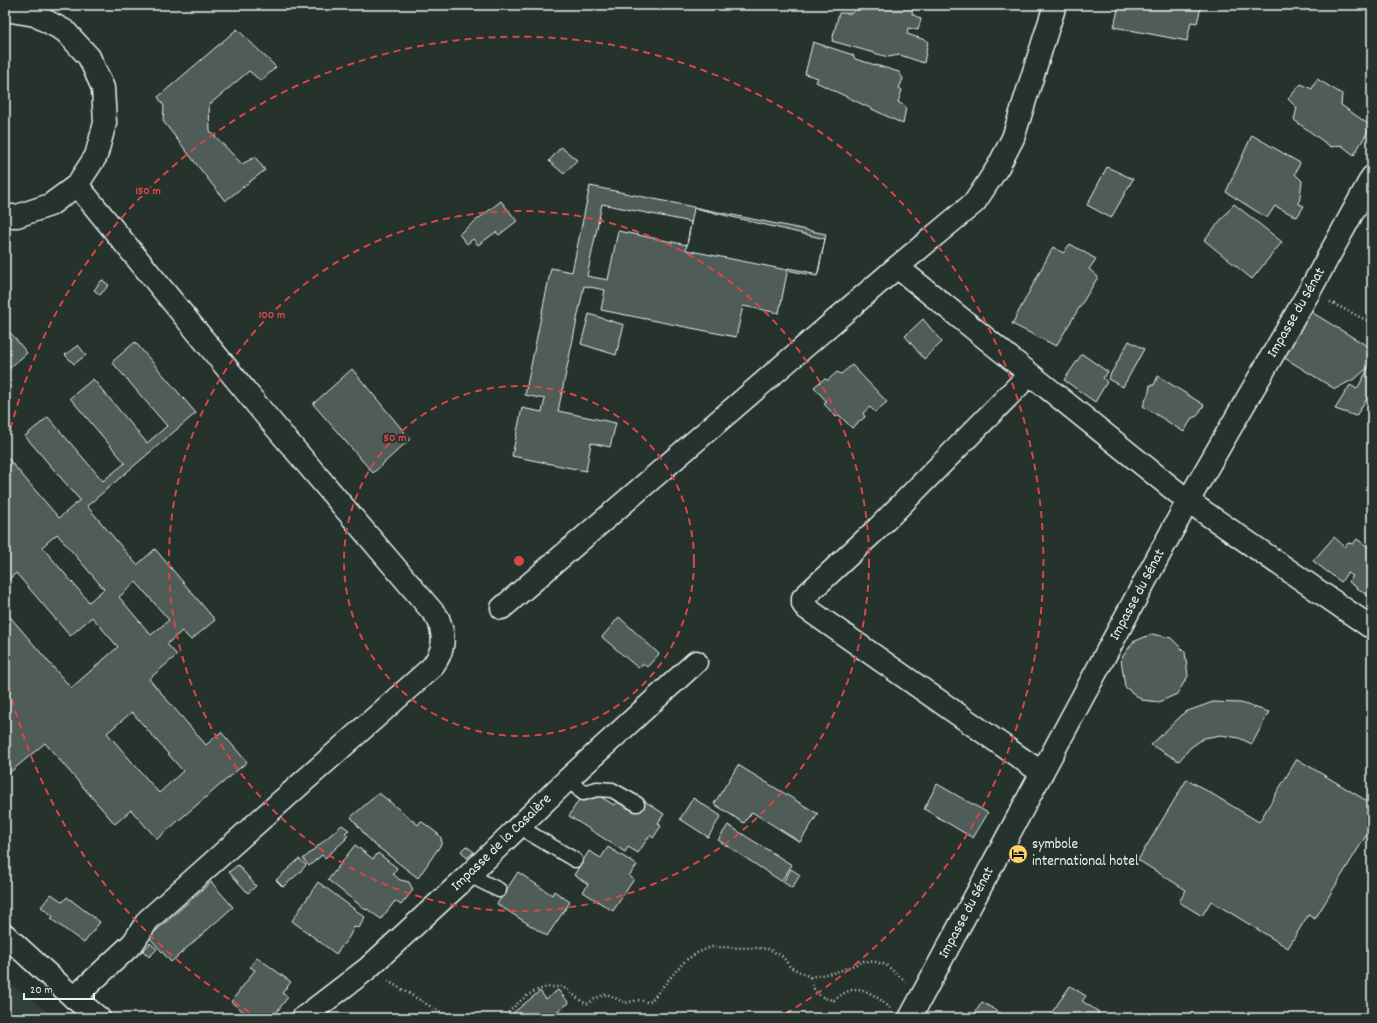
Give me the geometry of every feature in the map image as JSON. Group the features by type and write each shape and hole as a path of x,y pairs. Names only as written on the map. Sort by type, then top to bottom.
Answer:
{"street":[{"path":"502,608 897,267 975,202 998,167 1013,138 1055,5"},
{"path":"5,10 35,15 65,31 89,57 102,88 105,123 96,156 77,185 50,205 18,216 5,216"},
{"name":"Impasse du Sénat","path":"901,1014 924,994 1188,501 1310,292 1372,177"},
{"path":"74,998 133,943 148,920 432,667 440,657 443,631 438,618 262,411 77,185"},
{"path":"897,267 1188,501 1369,626"},
{"path":"1030,374 878,528 803,598 803,604 806,608 1042,773"},
{"name":"Impasse de la Casalère","path":"304,1018 367,969 469,875 568,779 696,662"},
{"path":"5,935 74,998 100,1018"}],"lane":[{"path":"568,779 583,793 597,789 612,790 637,804"},
{"path":"521,825 531,834 575,860"},
{"path":"469,875 500,890"}],"path":[{"path":"1310,292 1372,324"},
{"path":"503,1018 535,990 549,987 564,987 579,1000 587,1004 596,998 607,994 625,1003 638,1000 651,1002 686,960 711,947 769,949 783,957 790,967 810,977 837,972 864,960 876,962 886,965 898,976 924,994"},
{"path":"367,969 378,977 391,981 428,1006 452,1018"},
{"path":"810,977 811,984 816,993 826,999 834,1000 845,993 858,989 871,993 901,1014"},
{"path":"436,1018 443,1014"}],"shaded area":[{"path":"6,980 56,1018 5,1018"}],"building":[{"path":"858,5 913,5 912,14 921,19 918,30 908,28 907,34 928,41 924,63 900,55 888,57 832,41 839,13 852,13"},
{"path":"1119,5 1195,5 1201,7 1197,23 1191,22 1187,41 1114,27"},
{"path":"237,29 276,67 261,81 249,71 209,105 210,131 242,164 255,157 265,170 225,201 163,121 164,106 158,97"},
{"path":"813,42 853,55 855,59 899,72 903,79 899,88 902,90 898,102 906,107 903,124 816,82 818,78 805,74"},
{"path":"1317,79 1342,94 1341,105 1371,126 1354,155 1341,145 1331,147 1294,120 1297,108 1288,99 1301,84 1312,89"},
{"path":"1252,135 1300,163 1295,174 1302,181 1299,204 1304,206 1297,217 1275,206 1267,218 1226,192"},
{"path":"561,147 577,160 564,174 549,161"},
{"path":"1107,167 1133,179 1111,218 1087,205"},
{"path":"590,186 826,234 818,274 788,268 779,313 743,306 736,337 601,310 605,290 584,286 558,411 616,423 610,447 591,443 586,471 512,456 522,408 542,412 545,399 525,395 551,268 572,272","holes":["602,204 691,222 687,245 618,231 608,280 587,276"]},
{"path":"501,201 517,221 499,235 496,232 478,245 473,239 467,244 459,234"},
{"path":"1234,204 1282,242 1252,279 1204,240"},
{"path":"694,208 825,239 817,276 686,250"},
{"path":"1070,244 1096,259 1089,269 1098,277 1056,346 1012,324 1053,247 1063,253"},
{"path":"102,280 109,285 100,295 94,290"},
{"path":"1308,310 1372,349 1372,364 1356,378 1335,389 1283,357"},
{"path":"589,314 624,325 616,355 581,344"},
{"path":"923,319 942,342 924,359 905,336"},
{"path":"5,326 27,353 5,372"},
{"path":"1129,341 1144,349 1123,387 1108,379"},
{"path":"135,342 196,413 87,506 137,565 155,549 215,620 191,640 182,631 167,644 177,655 149,679 206,745 221,732 247,762 157,839 131,810 115,824 45,743 8,774 5,771 5,611 71,688 118,647 92,617 70,636 16,573 5,583 5,455 59,518 80,500 25,436 48,417 103,481 125,463 70,398 93,379 147,443 167,426 112,362","holes":["57,534 104,589 89,602 42,547","136,582 169,620 151,635 119,597","132,712 183,771 159,793 107,733"]},
{"path":"78,345 86,355 74,364 65,355"},
{"path":"1082,354 1108,372 1103,378 1107,382 1095,402 1064,380"},
{"path":"852,365 887,402 875,412 870,407 863,413 865,417 852,428 839,415 836,417 824,404 827,402 814,387 824,379 828,380 837,372 841,374"},
{"path":"1369,367 1372,369 1372,390 1356,416 1335,409 1350,385 1357,389"},
{"path":"352,369 410,439 373,473 313,404"},
{"path":"1158,376 1204,405 1197,416 1192,418 1184,432 1143,406 1149,392 1150,385 1154,385"},
{"path":"1334,537 1345,547 1348,543 1353,544 1357,539 1372,550 1372,599 1349,582 1353,576 1347,573 1341,582 1313,561"},
{"path":"619,617 659,654 647,667 643,664 638,668 602,637"},
{"path":"1152,634 1171,638 1185,652 1188,676 1177,694 1159,702 1142,700 1125,687 1121,659 1133,642"},
{"path":"1213,702 1241,703 1269,712 1252,744 1239,738 1221,735 1204,738 1190,748 1179,761 1151,745 1185,712"},
{"path":"1297,759 1372,804 1372,826 1315,919 1308,915 1288,948 1211,901 1202,916 1179,902 1186,890 1138,860 1187,779 1259,822"},
{"path":"738,765 818,814 800,842 752,812 744,823 714,804"},
{"path":"937,784 988,813 973,838 924,809"},
{"path":"379,793 418,825 421,821 441,838 442,843 418,878 370,841 351,817"},
{"path":"595,795 614,805 617,800 635,812 643,800 664,814 658,823 661,826 653,838 650,835 638,853 628,847 625,852 569,816 578,801 583,797"},
{"path":"693,798 721,816 708,837 680,819"},
{"path":"342,825 349,830 345,833 348,836 345,838 346,839 325,858 322,855 309,866 303,859"},
{"path":"728,825 792,865 781,881 718,840"},
{"path":"355,845 373,859 378,853 397,868 393,874 400,880 409,882 413,890 401,905 395,901 381,919 367,909 366,910 328,880"},
{"path":"466,846 474,852 467,858 461,851"},
{"path":"608,847 637,865 629,876 634,879 613,911 583,892 588,884 574,875 589,851 601,858"},
{"path":"299,859 306,865 283,887 276,880"},
{"path":"238,865 256,886 248,893 229,872"},
{"path":"791,869 800,875 792,888 783,882"},
{"path":"518,872 552,895 554,891 570,902 547,936 497,904"},
{"path":"211,882 233,907 171,962 149,937"},
{"path":"318,882 365,917 359,928 354,927 349,937 336,954 292,921"},
{"path":"51,894 63,902 67,897 100,922 84,943 51,919 53,916 41,907"},
{"path":"150,943 157,949 149,957 143,951"},
{"path":"257,957 291,982 282,993 288,997 272,1018 252,1018 231,1002 255,970 250,967"},
{"path":"1070,986 1086,996 1082,1001 1099,1012 1096,1018 1048,1018"},
{"path":"558,990 569,1003 556,1012 561,1018 517,1018 513,1013 540,991 546,999"},
{"path":"982,1002 1009,1018 972,1018"}],"place":[{"name":"symbole international hotel","path":"1018,854"}]}
